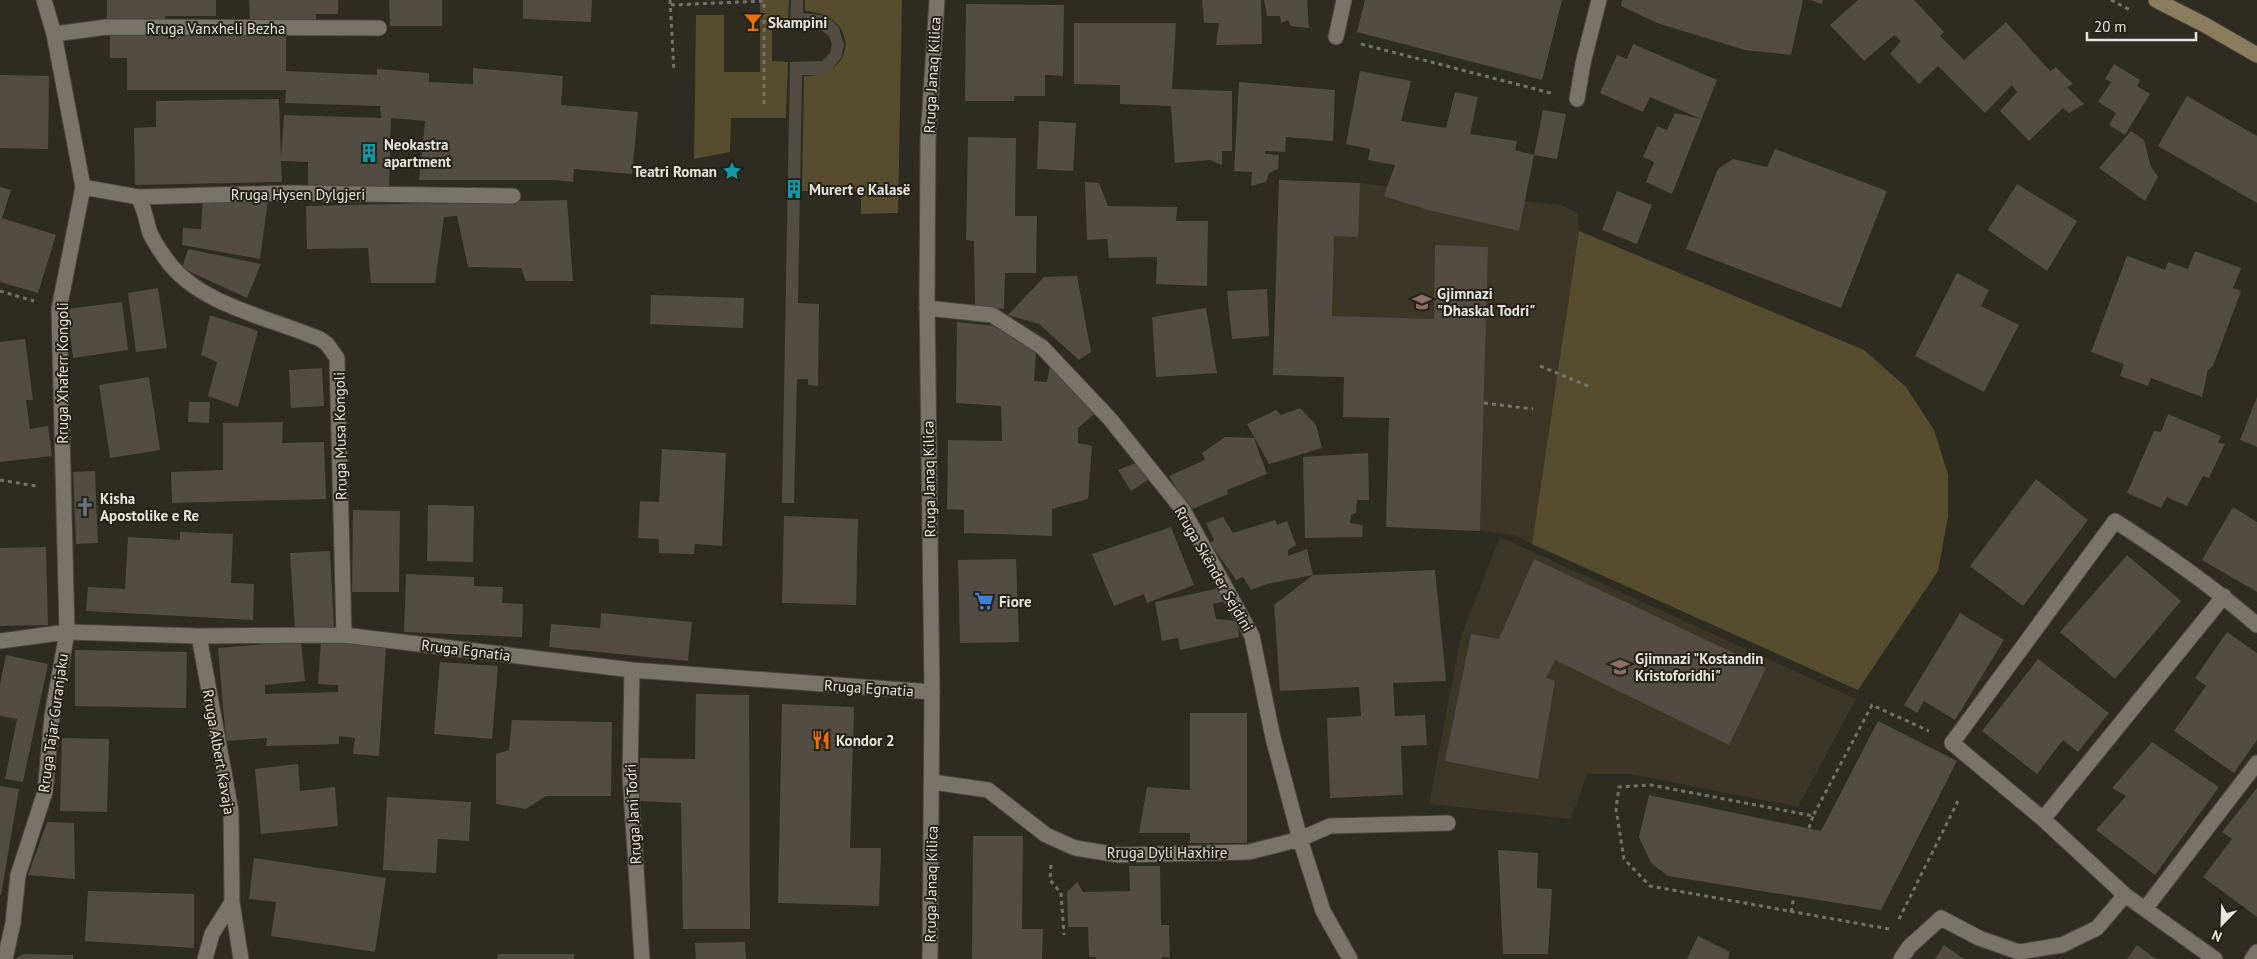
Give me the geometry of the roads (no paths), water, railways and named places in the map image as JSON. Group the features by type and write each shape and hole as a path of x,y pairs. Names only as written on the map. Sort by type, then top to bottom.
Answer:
{"main road":[{"path":"2156,0 2257,55"}],"street":[{"name":"Rruga Xhaferr Kongoli","path":"44,0 54,34 83,187 58,309 67,632"},
{"name":"Rruga Janaq Kilica","path":"930,959 932,692 927,308 928,138 937,0"},
{"path":"1336,37 1344,0"},
{"path":"1577,100 1583,63 1599,0"},
{"name":"Rruga Vanxheli Bezha","path":"54,34 107,27 379,28"},
{"name":"Rruga Hysen Dylgjeri","path":"83,187 138,197 287,192 513,196"},
{"name":"Rruga Musa Kongoli","path":"138,197 144,208 150,233 167,261 190,284 223,303 320,339 327,344 338,358 344,635"},
{"name":"Rruga Skënder Sejdini","path":"927,308 992,315 1042,347 1110,418 1183,510 1252,636 1272,738 1300,839"},
{"path":"2215,959 2125,895 2043,819 1952,743 2115,521 2176,561 2224,596 2257,625"},
{"path":"2043,819 2224,596"},
{"name":"Rruga Egnatia","path":"0,641 67,632 199,636 344,635 632,670 932,692"},
{"name":"Rruga Tajar Guranjaku","path":"5,959 13,923 18,875 45,792 52,716 67,632"},
{"name":"Rruga Albert Kavaja","path":"199,636 231,811 232,902 241,959"},
{"name":"Rruga Jani Todri","path":"632,670 630,776 642,959"},
{"path":"2145,909 2257,763"},
{"name":"Rruga Dyli Haxhire","path":"932,782 988,790 1052,838 1075,848 1119,855 1249,852 1300,839 1330,826 1448,823"},
{"path":"1300,839 1324,911 1350,959"},
{"path":"1901,959 1909,946 1942,918 1979,938 2019,952 2062,945 2097,928 2125,895"},
{"path":"205,959 212,934 232,902"},
{"path":"2252,959 2257,952"}],"place":[{"name":"Skampini","path":"753,22"},
{"name":"Neokastra apartment","path":"369,153"},
{"name":"Teatri Roman","path":"732,171"},
{"name":"Murert e Kalasë","path":"794,189"},
{"name":"Gjimnazi \"Dhaskal Todri\"","path":"1422,302"},
{"name":"Kisha Apostolike e Re","path":"85,507"},
{"name":"Fiore","path":"984,601"},
{"name":"Gjimnazi \"Kostandin Kristoforidhi\"","path":"1620,667"},
{"name":"Kondor 2","path":"821,740"}]}
